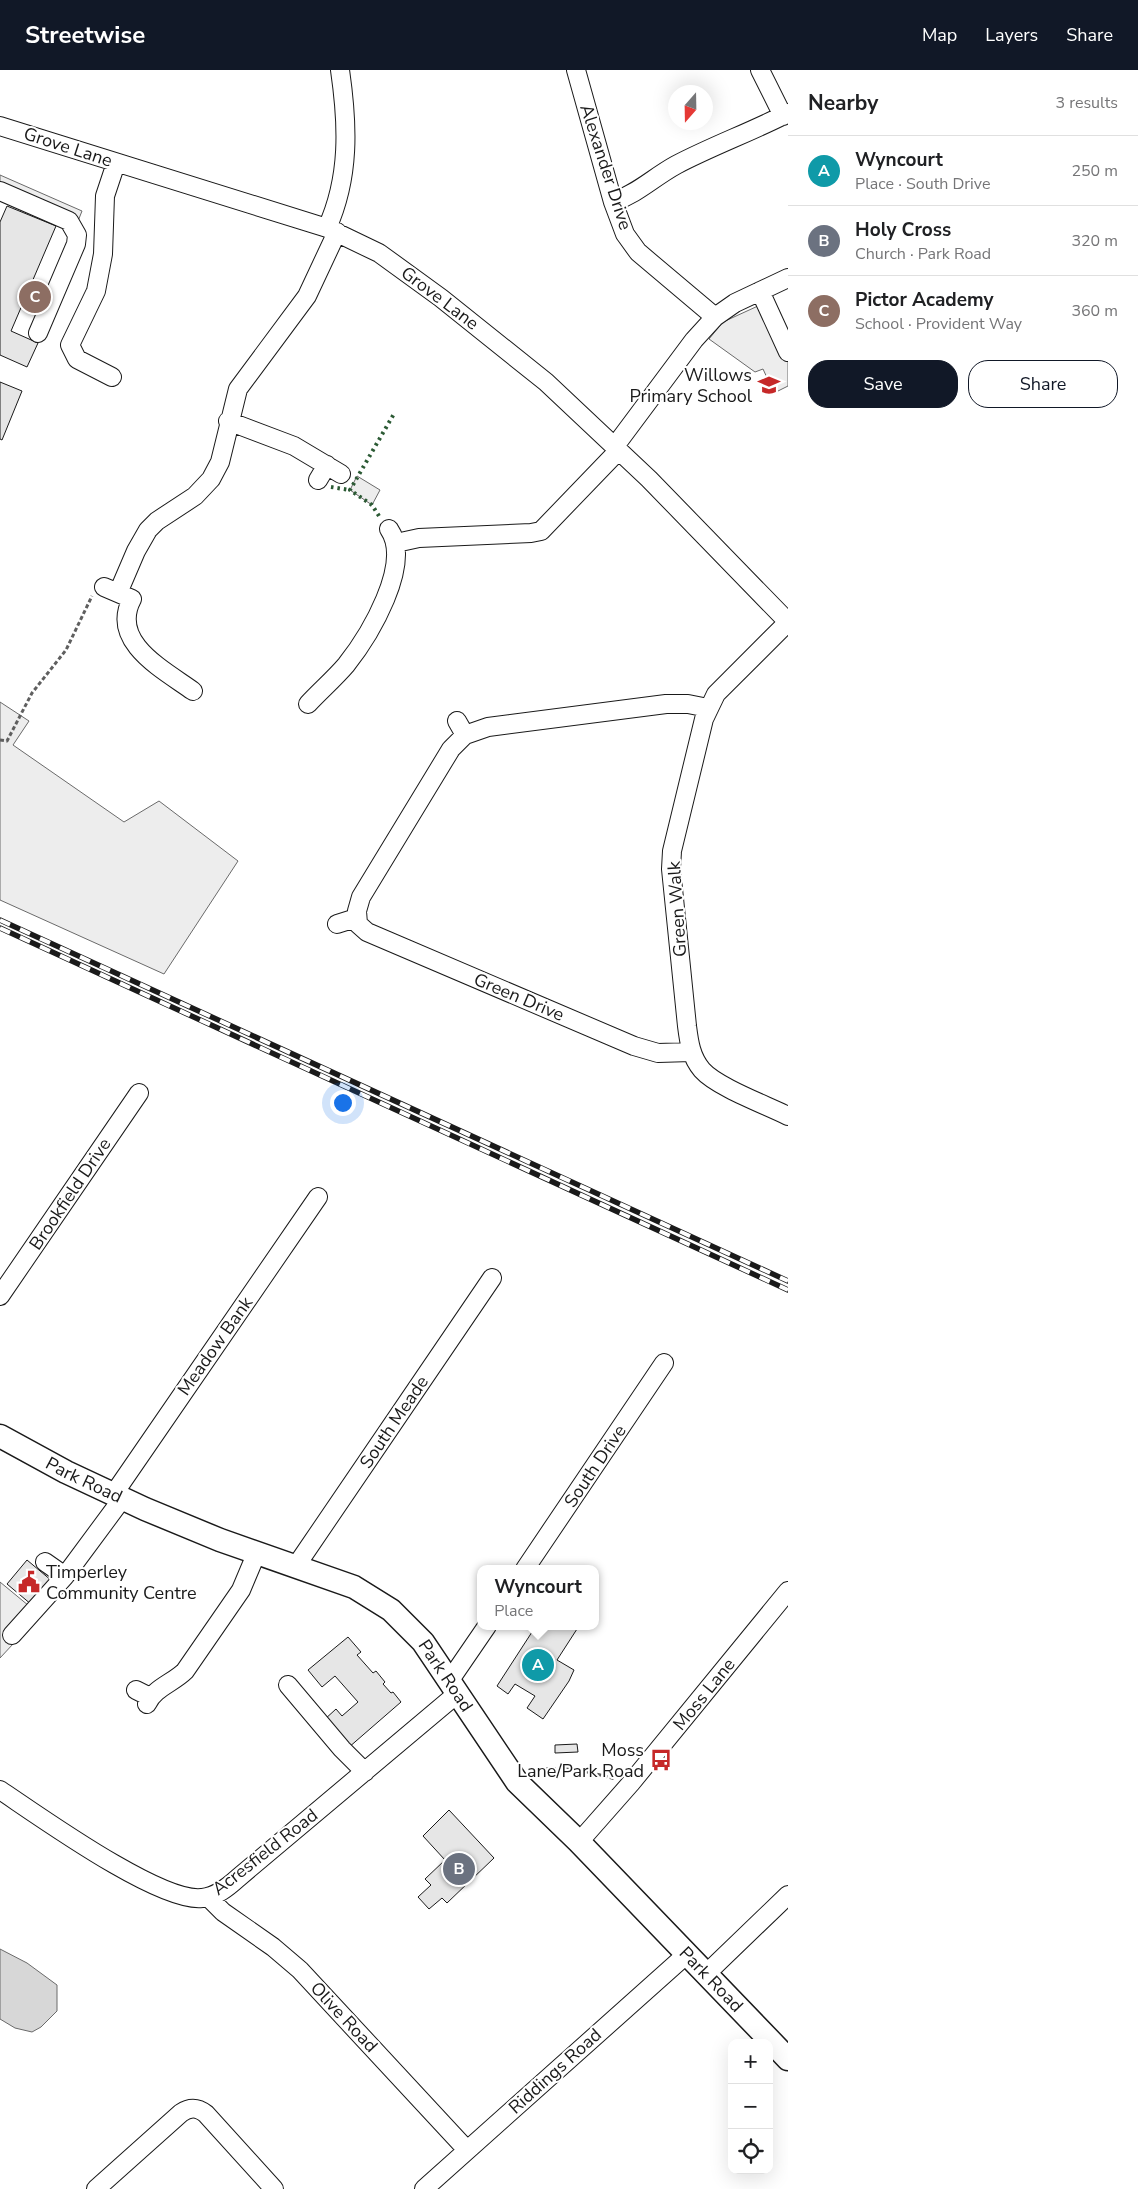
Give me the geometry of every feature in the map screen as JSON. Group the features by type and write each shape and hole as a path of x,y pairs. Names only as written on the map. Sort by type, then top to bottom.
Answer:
{"main road":[{"name":"Park Road","path":"0,1436 117,1497 199,1532 354,1587 391,1610 423,1642 517,1782 579,1842 788,2059"}],"street":[{"path":"193,691 136,648 126,622 127,608 118,593 148,530 157,521 195,496 211,479 220,462 228,421 235,395 242,380 307,296 332,230 346,155 347,120 340,70"},
{"name":"Alexander Drive","path":"576,70 613,202 625,234 638,252 715,317"},
{"path":"613,202 632,195 659,174 678,164 785,115 760,70"},
{"name":"Grove Lane","path":"0,126 332,230 379,253 441,298 546,382 617,448 788,622"},
{"path":"104,369 77,359 70,345 96,291 103,254 105,196 116,162"},
{"path":"0,191 69,222 77,235 76,244 38,333"},
{"path":"308,704 345,666 374,621 395,570 392,536 419,538 541,531 617,448 694,340 715,317 734,303 788,278"},
{"path":"760,291 788,352"},
{"path":"228,421 294,446 329,473"},
{"name":"Green Walk","path":"788,622 716,694 708,708 672,858 691,1052 702,1070 712,1078 788,1116"},
{"path":"337,924 356,918 361,897 451,749 461,728 488,728 666,704 688,704 708,708"},
{"name":"Green Drive","path":"356,918 358,924 366,932 634,1046 658,1053 691,1052"},
{"name":"Brookfield Drive","path":"0,1296 139,1093"},
{"name":"Meadow Bank","path":"12,1635 65,1576 318,1197"},
{"name":"South Meade","path":"296,1566 492,1278"},
{"name":"South Drive","path":"528,1565 664,1363"},
{"path":"145,1697 175,1681 185,1671 237,1597 248,1577 257,1552"},
{"path":"45,1562 65,1576"},
{"name":"Moss Lane","path":"579,1842 788,1591"},
{"path":"454,1687 484,1630"},
{"path":"288,1685 342,1749 365,1772"},
{"name":"Acresfield Road","path":"0,1790 85,1846 144,1880 181,1896 208,1897 226,1888 365,1772 454,1687"},
{"path":"706,1974 788,1895"},
{"name":"Olive Road","path":"208,1897 223,1912 273,1947 300,1970 467,2150"},
{"name":"Riddings Road","path":"424,2189 687,1954"},
{"path":"96,2189 181,2113 194,2108 206,2114 274,2189"}],"path":[{"path":"0,740 7,741 32,693 66,650 93,593 118,593"},
{"path":"517,1782 536,1770 551,1769 602,1775 630,1783"}],"shaded area":[{"path":"0,175 82,211 78,221 0,187"},
{"path":"771,300 788,338 788,386 774,393 763,369 755,372 709,339 723,322"},
{"path":"357,476 380,490 372,505 350,490"},
{"path":"0,702 29,721 13,745 124,822 159,801 238,861 164,974 0,900"},
{"path":"0,1582 40,1615 0,1658"},
{"path":"0,1949 27,1963 57,1985 57,2011 41,2027 32,2032 15,2028 0,2019"}],"building":[{"path":"7,206 56,226 11,331 38,343 27,367 0,355 0,222"},
{"path":"0,382 22,391 2,440 0,439"},
{"name":"Timperley Community Centre","path":"27,1560 52,1581 32,1605 7,1584"},
{"path":"529,1630 576,1630 557,1660 574,1670 569,1681 543,1719 527,1708 535,1696 515,1684 508,1694 497,1686 532,1632"},
{"path":"348,1637 361,1652 357,1655 373,1673 376,1671 385,1682 383,1684 401,1702 348,1748 324,1720 336,1709 342,1716 358,1702 335,1676 322,1687 308,1670"},
{"path":"577,1744 578,1752 555,1753 555,1745"},
{"path":"449,1810 494,1858 447,1903 442,1898 429,1909 418,1897 431,1885 425,1879 445,1860 423,1836"}],"railway":[{"path":"0,920 788,1281"},
{"path":"0,928 788,1290"}],"hedge":[{"path":"379,516 372,505 350,490 395,412"},
{"path":"331,487 350,490"}],"place":[{"name":"Pictor Academy","path":"35,297"},
{"name":"Willows Primary School","path":"769,385"},
{"name":"Timperley Community Centre","path":"29,1582"},
{"name":"Wyncourt","path":"538,1665"},
{"name":"Moss Lane/Park Road","path":"661,1760"},
{"name":"Holy Cross","path":"459,1869"}]}
